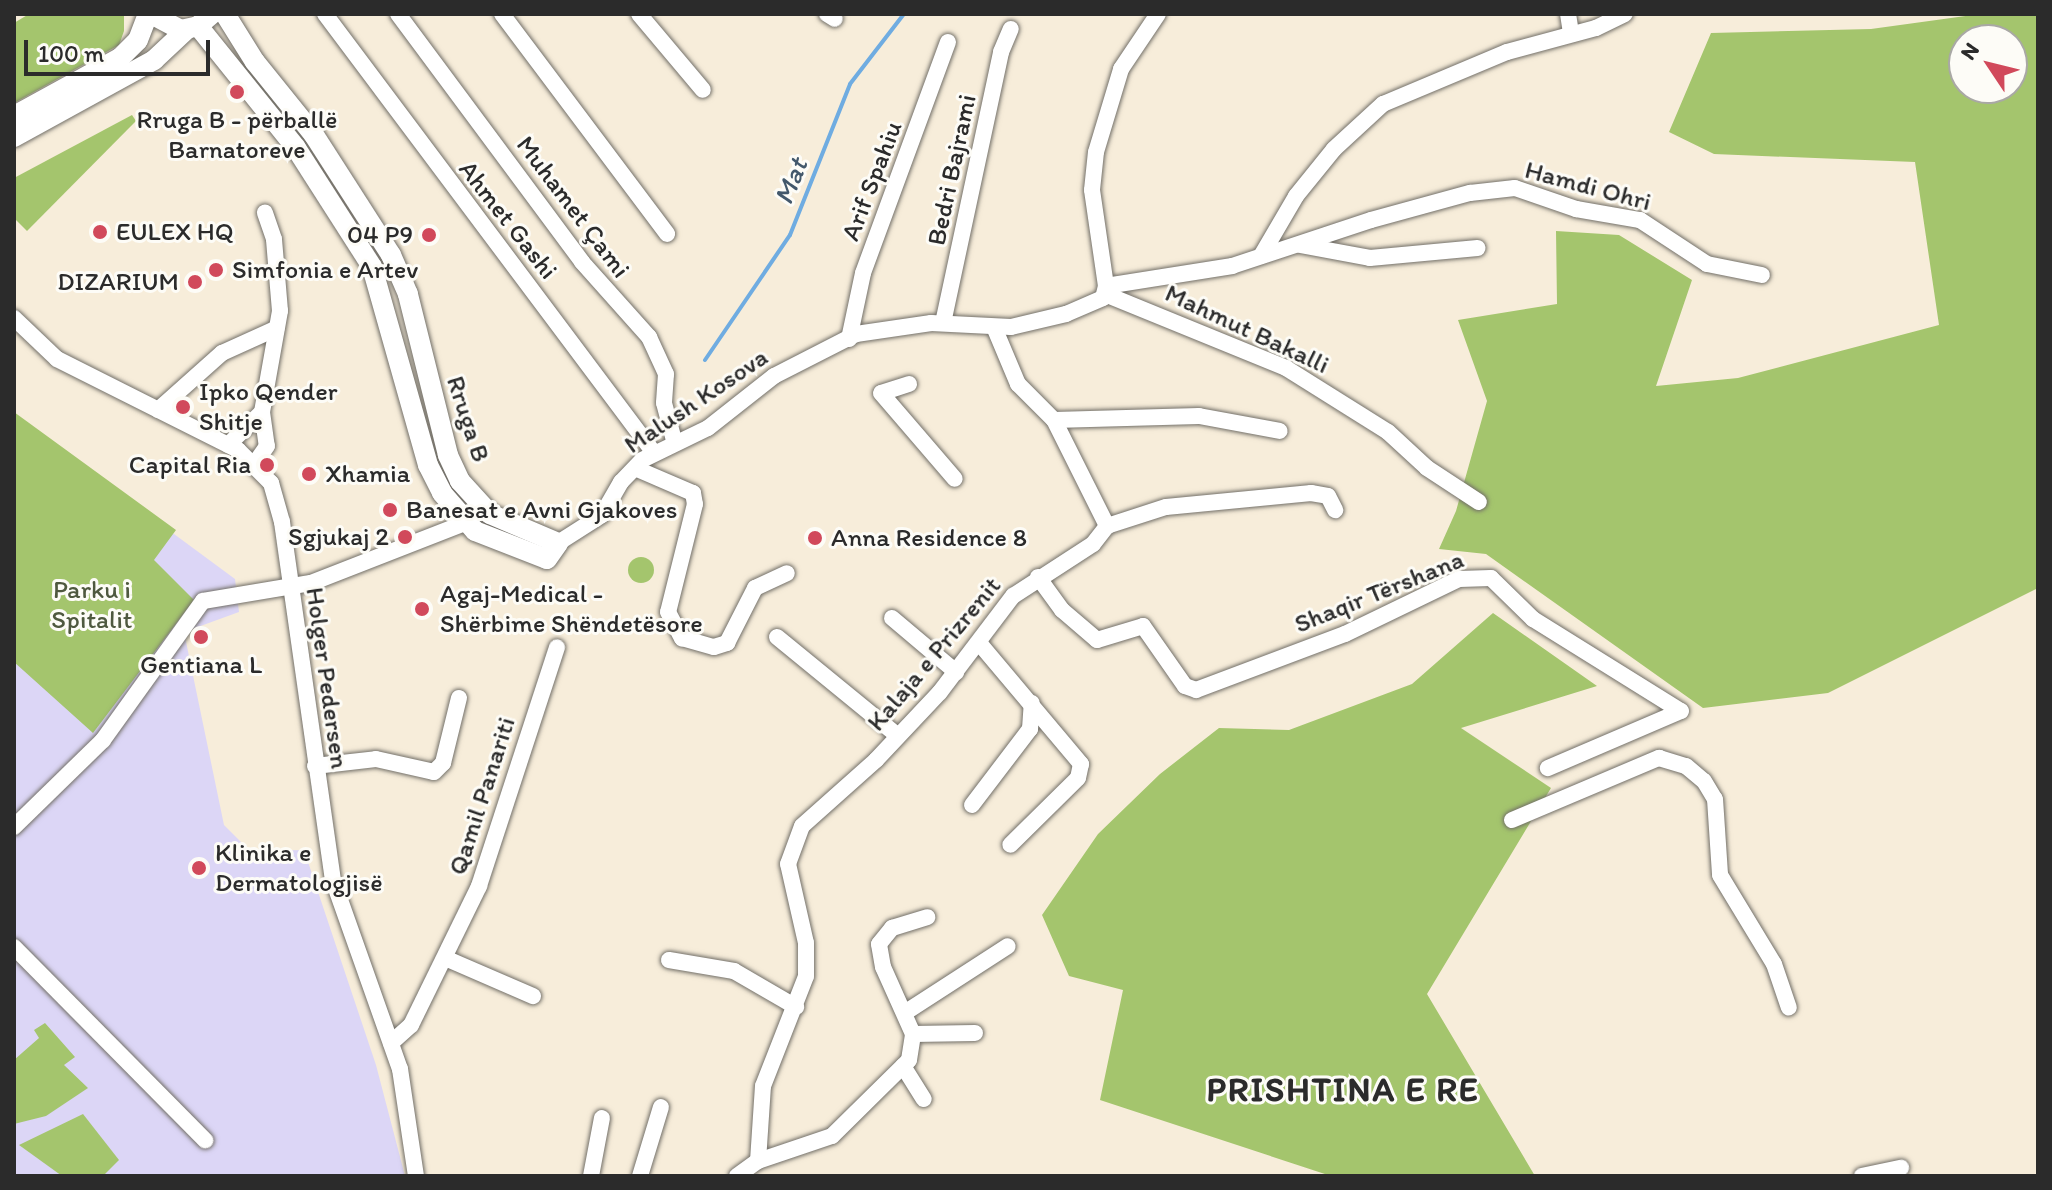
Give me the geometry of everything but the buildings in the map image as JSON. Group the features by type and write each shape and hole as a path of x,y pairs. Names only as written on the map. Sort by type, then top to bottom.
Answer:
{"main road":[{"path":"14,116 120,58 138,40 150,14 169,27 199,23"},
{"name":"Rruga B","path":"225,14 255,62 314,135 391,255 408,294 448,455 460,481 490,514 558,543"},
{"path":"14,137 154,60 199,23"},
{"name":"Rruga B","path":"199,23 296,148 372,267 428,465 465,523"},
{"path":"465,523 547,559 558,543"}],"street":[{"name":"Ahmet Gashi","path":"325,14 654,453"},
{"name":"Muhamet Çami","path":"398,14 582,262 649,337 666,374 664,403 674,441"},
{"path":"502,14 667,234"},
{"path":"639,14 703,90"},
{"path":"1106,290 1092,190 1096,152 1121,69 1158,14"},
{"path":"1568,14 1571,34"},
{"path":"1261,256 1296,196 1334,149 1383,104 1507,52 1571,34 1625,14"},
{"name":"Bedri Bajrami","path":"943,323 1011,29"},
{"name":"Arif Spahiu","path":"849,339 863,273 948,42"},
{"name":"Hamdi Ohri","path":"1261,256 1460,195 1515,188 1576,209 1640,220 1707,264 1762,275"},
{"path":"256,462 267,446 262,412 277,328 276,252 265,213"},
{"path":"1300,245 1370,258 1478,248"},
{"name":"Malush Kosova","path":"558,543 602,515 621,482 654,453 674,441 708,428 774,376 875,328 943,323 994,327 1066,314 1106,290 1232,266 1261,256"},
{"name":"Mahmut Bakalli","path":"1106,290 1277,363 1388,432 1440,478 1479,502"},
{"name":"Holger Pedersen","path":"14,318 57,359 256,462 277,499 315,766 338,901 391,1043 406,1096 416,1176"},
{"path":"994,327 1018,384 1054,420 1107,526"},
{"path":"158,410 222,353 277,328"},
{"path":"909,384 881,393 955,479"},
{"path":"228,445 262,412"},
{"path":"1054,420 1199,416 1280,431"},
{"path":"637,469 693,493 695,504 668,612 682,638 714,647 727,643 755,588 787,573"},
{"name":"Kalaja e Prizrenit","path":"758,1161 763,1086 796,1007 807,960 789,883 794,837 898,736 980,644 1013,596 1093,544 1107,526 1166,507 1311,493 1328,496 1335,510"},
{"path":"14,827 103,740 197,606 208,599 291,587 465,523"},
{"name":"Shaqir Tërshana","path":"1038,577 1062,610 1097,640 1138,624 1148,630 1185,686 1196,690 1345,634 1459,579 1482,575 1533,619 1681,711 1548,768"},
{"path":"892,618 956,672"},
{"path":"777,637 898,736"},
{"path":"980,644 1078,757 1082,771 1010,845"},
{"name":"Qamil Panariti","path":"391,1043 411,1025 488,863 557,647"},
{"path":"315,766 376,759 434,772 443,763 459,698"},
{"path":"972,805 1030,729 1032,703"},
{"path":"1512,820 1659,758 1686,766 1704,781 1715,799 1720,875 1774,964 1789,1008"},
{"path":"737,1176 758,1161 832,1136 903,1066 913,1052 913,1034 906,1012 883,967 879,944 892,928 927,917"},
{"path":"906,1012 1008,946"},
{"path":"14,947 205,1140"},
{"path":"445,958 533,996"},
{"path":"669,960 734,971 796,1007"},
{"path":"913,1034 975,1033"},
{"path":"903,1066 924,1099"},
{"path":"640,1176 661,1107"},
{"path":"591,1176 602,1118"},
{"path":"1862,1176 1901,1168"}],"shaded area":[{"path":"14,416 235,579 239,612 184,632 224,825 250,851 304,850 376,1065 405,1176 14,1176"}],"green space":[{"path":"29,14 124,14 124,31 119,45 16,102 14,23"},
{"path":"1980,14 2038,14 2038,588 1828,693 1703,708 1486,554 1439,549 1456,511 1487,401 1458,320 1557,304 1556,231 1619,235 1692,280 1656,386 1738,378 1939,325 1915,162 1714,154 1669,132 1711,33 1871,29"},
{"path":"132,115 136,121 27,231 14,218 14,178"},
{"name":"Parku i Spitalit","path":"14,412 176,530 154,560 194,600 93,733 14,662"},
{"path":"641,557 650,561 654,570 650,579 641,583 632,579 628,570 632,561"},
{"path":"1493,613 1597,686 1461,728 1551,788 1427,994 1535,1176 1331,1176 1100,1100 1123,990 1069,976 1042,915 1098,834 1160,774 1219,728 1289,730 1412,684"},
{"path":"45,1023 75,1057 64,1065 88,1088 46,1116 14,1124 14,1060 39,1038 34,1030"},
{"path":"83,1114 119,1160 103,1176 62,1176 19,1145"}],"waterway":[{"name":"Mat","path":"705,360 790,235 850,84 904,14"}],"place":[{"name":"Rruga B - përballë Barnatoreve","path":"237,92"},
{"name":"EULEX HQ","path":"100,232"},
{"name":"04 P9","path":"429,235"},
{"name":"Simfonia e Artev","path":"216,270"},
{"name":"DIZARIUM","path":"195,282"},
{"name":"Ipko Qender Shitje","path":"183,407"},
{"name":"Capital Ria","path":"267,465"},
{"name":"Xhamia","path":"309,474"},
{"name":"Banesat e Avni Gjakoves","path":"390,510"},
{"name":"Sgjukaj 2","path":"405,537"},
{"name":"Anna Residence 8","path":"815,538"},
{"name":"Agaj-Medical - Shërbime Shëndetësore","path":"422,609"},
{"name":"Gentiana L","path":"201,637"},
{"name":"Klinika e Dermatologjisë","path":"199,868"}],"district":[{"name":"PRISHTINA E RE","path":"1343,1090"}]}
